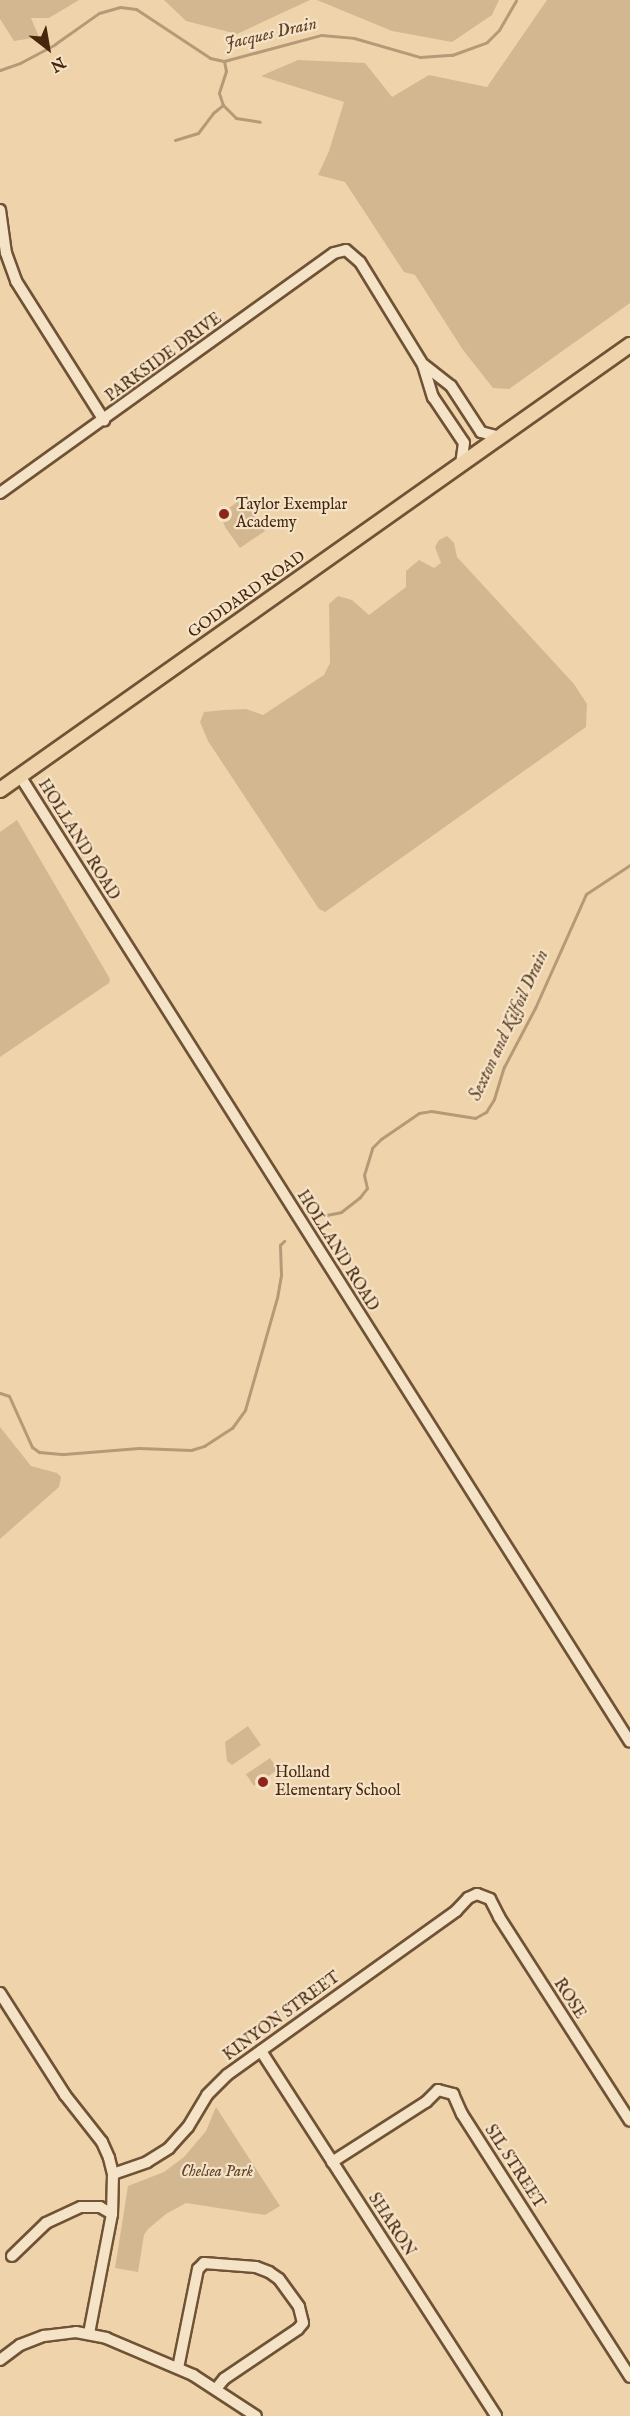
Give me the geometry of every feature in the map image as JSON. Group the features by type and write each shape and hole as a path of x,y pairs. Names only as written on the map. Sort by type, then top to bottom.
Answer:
{"main road":[{"name":"GODDARD ROAD","path":"0,790 630,345"}],"street":[{"path":"0,210 6,252 16,281 104,420"},
{"name":"PARKSIDE DRIVE","path":"0,493 334,253 346,250 360,262 423,365"},
{"path":"423,365 451,386 481,432 500,437"},
{"path":"423,365 433,397 464,443 461,464"},
{"name":"HOLLAND ROAD","path":"20,776 630,1742"},
{"name":"KINYON STREET","path":"113,2174 147,2162 168,2148 188,2127 218,2083 456,1911 468,1898 482,1895"},
{"name":"ROSE","path":"482,1895 490,1899 499,1917 630,2121"},
{"path":"0,1993 65,2095 102,2142 113,2174 112,2214 89,2334"},
{"name":"SHARON","path":"261,2051 496,2416"},
{"name":"SIL STREET","path":"332,2162 426,2102 438,2090 453,2094 462,2114 630,2377"},
{"path":"12,2256 46,2223 81,2207 100,2207 112,2214"},
{"path":"178,2368 198,2269 204,2263 256,2267 269,2272 279,2279 299,2307 303,2323 298,2329 224,2379 216,2388"},
{"path":"0,2360 20,2345 44,2336 70,2331 89,2334 123,2344 178,2368 216,2388 256,2416"}],"green space":[{"path":"0,0 79,0 49,18 31,18 39,37 14,41 0,19"},
{"path":"164,0 310,0 237,34 186,21"},
{"path":"317,0 499,0 492,15 452,42 392,31"},
{"path":"547,0 630,0 630,303 509,389 493,388 463,350 415,275 404,272 345,182 318,175 329,151 344,102 261,76 298,60 365,63 392,97 429,75 487,87"},
{"path":"242,499 265,531 240,548 225,527 220,514"},
{"path":"447,536 454,543 457,557 574,684 587,704 586,727 325,912 319,909 208,741 200,722 204,712 246,709 263,715 324,675 330,663 329,604 338,596 352,600 369,615 406,587 406,571 419,560 434,568 441,563 435,547 439,540"},
{"path":"17,820 110,979 109,983 0,1057 0,832"},
{"path":"0,1427 31,1466 57,1473 61,1477 59,1487 0,1539"},
{"path":"248,1726 261,1745 232,1765 227,1761 225,1742"},
{"path":"270,1758 278,1770 254,1786 246,1774"},
{"name":"Chelsea Park","path":"216,2107 280,2206 265,2215 186,2203 166,2214 148,2229 144,2235 138,2272 115,2268 128,2186 164,2172 184,2157 206,2131"}],"waterway":[{"name":"Jacques Drain","path":"0,70 20,63 55,44 99,13 120,7 136,9 210,58 224,61 321,35 354,38 420,57 452,55 487,42 499,30 516,0"},
{"path":"224,61 226,71 219,93 223,105 236,118 260,122"},
{"path":"175,140 198,133 213,113 223,105"},
{"name":"Sexton and Kilfoil Drain","path":"321,1216 341,1212 360,1197 367,1188 364,1175 372,1148 381,1139 419,1113 431,1111 475,1118 486,1112 494,1099 504,1067 535,1008 586,894 630,865"},
{"name":"Sexton and Kilfoil Drain","path":"0,1393 9,1396 32,1447 39,1452 64,1454 139,1448 191,1450 204,1446 232,1428 245,1410 277,1298 281,1275 280,1245 284,1241"}],"place":[{"name":"Taylor Exemplar Academy","path":"224,514"},
{"name":"Holland Elementary School","path":"263,1782"}]}
